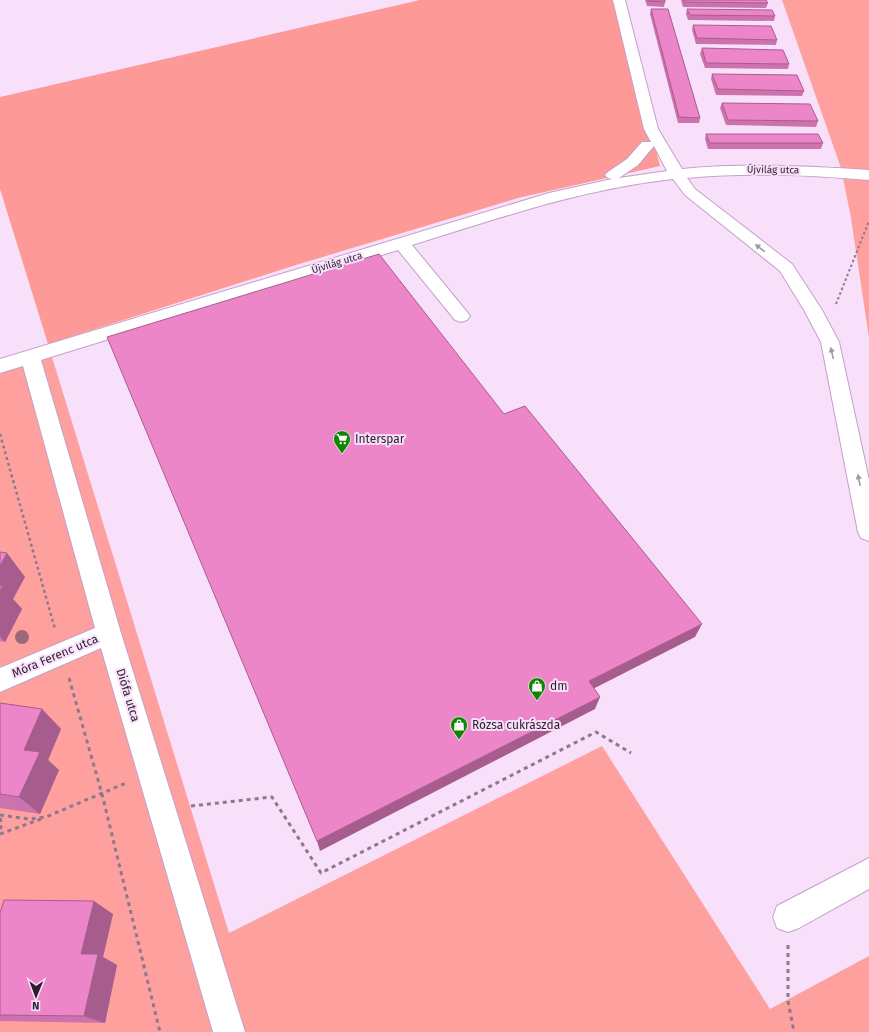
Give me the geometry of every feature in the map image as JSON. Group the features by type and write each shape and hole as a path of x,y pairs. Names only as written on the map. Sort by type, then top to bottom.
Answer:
{"street":[{"path":"619,0 650,129 677,174 690,192 786,268 813,310 830,342 869,532"},
{"path":"613,175 627,168 635,161 647,145"},
{"name":"Újvilág utca","path":"0,366 402,244 554,196 610,184 677,174 726,170 766,170 869,175"},
{"path":"402,244 461,316"},
{"name":"Diófa utca","path":"30,356 109,633 229,1032"},
{"name":"Móra Ferenc utca","path":"0,680 109,633"},
{"path":"788,917 869,872"}],"path":[{"path":"838,304 869,222"},
{"path":"0,434 102,794 160,1032"},
{"path":"189,800 191,807 272,797 321,873 596,732 631,753"},
{"path":"0,834 102,794 151,771"},
{"path":"0,829 2,825 0,816 29,819 46,817"},
{"path":"788,917 788,1001 794,1032"}],"shaded area":[{"path":"420,0 618,0 660,166 518,198 296,265 48,344 0,189 0,97"},
{"path":"782,0 869,0 869,338 851,218 841,168"},
{"path":"48,344 229,933 602,746 770,1009 869,956 869,1032 0,1032 0,359"}],"building":[{"path":"647,0 665,0 665,2 648,1"},
{"path":"684,0 766,0 768,3 684,2"},
{"path":"651,9 668,9 700,118 679,117"},
{"path":"687,9 772,10 775,16 690,15"},
{"path":"693,25 771,26 777,40 697,38"},
{"path":"702,48 783,50 789,64 706,63"},
{"path":"712,74 797,75 804,91 718,89"},
{"path":"722,103 810,104 818,121 728,120"},
{"path":"706,134 818,134 823,143 710,143"},
{"path":"379,254 504,414 525,406 702,624 589,681 600,697 317,841 107,337"},
{"path":"0,552 7,553 0,566"},
{"path":"0,703 42,709 24,750 40,752 19,797 0,794"},
{"path":"4,900 94,901 81,954 98,954 84,1016 0,1015 0,913"}],"place":[{"name":"Interspar","path":"342,454"},
{"name":"dm","path":"537,701"},
{"name":"Rózsa cukrászda","path":"459,740"}]}
